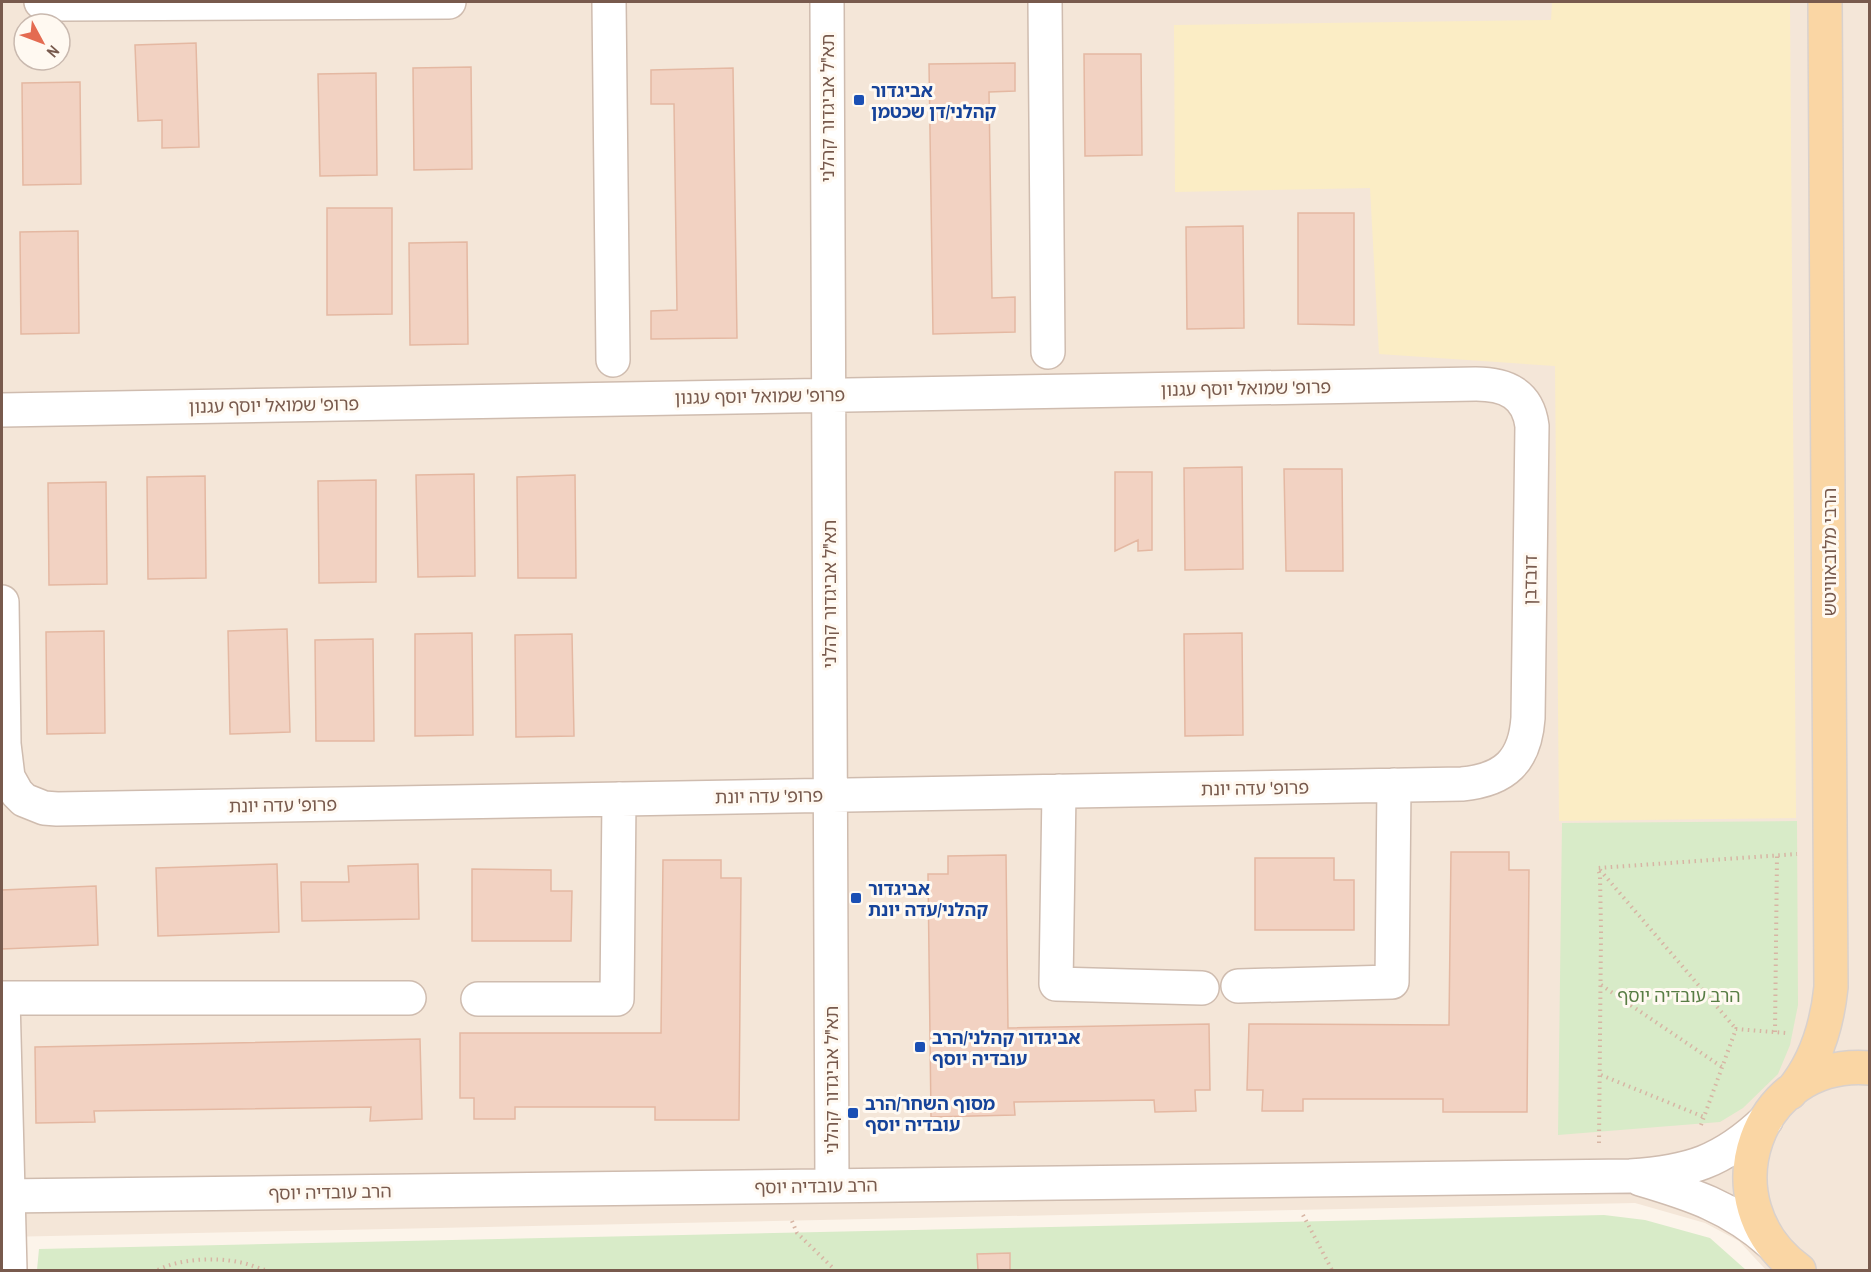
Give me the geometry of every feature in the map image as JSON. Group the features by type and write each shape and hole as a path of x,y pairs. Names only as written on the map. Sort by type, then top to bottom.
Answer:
{"main road":[{"name":"הרבי מלובאוויטש","path":"1790,1093 1807,1070 1822,1036 1829,1012 1831,987 1825,2"},
{"path":"1798,1270 1782,1257 1771,1243 1755,1215 1750,1186 1754,1148 1766,1120 1779,1102 1790,1093 1809,1080 1825,1073 1841,1069 1869,1068"}],"street":[{"path":"41,2 62,4 449,2"},
{"path":"609,2 613,360"},
{"name":"תא\"ל אביגדור קהלני","path":"827,2 832,1186"},
{"path":"1045,2 1048,352"},
{"name":"פרופ' שמואל יוסף עגנון","path":"2,410 1485,384 1503,387 1517,395"},
{"name":"דובדבן","path":"1511,766 1522,750 1528,718 1532,426 1527,408 1517,395"},
{"name":"פרופ' עדה יונת","path":"2,602 6,766 12,785 24,800 32,805 57,810 1474,783 1495,777 1511,766"},
{"path":"1238,986 1392,982 1394,785"},
{"path":"1059,791 1056,984 1202,988"},
{"path":"478,999 617,999 619,799"},
{"path":"10,1270 4,1196 3,998 410,998"},
{"name":"הרב עובדיה יוסף","path":"4,1196 1615,1177 1658,1174 1685,1168 1726,1153 1752,1134 1766,1120"},
{"name":"הרב עובדיה יוסף","path":"1615,1177 1675,1189 1711,1203 1744,1220 1771,1243"}],"path":[{"path":"1598,868 1831,851"},
{"path":"1775,1032 1777,855"},
{"path":"1598,868 1601,898 1601,1075 1615,1177"},
{"path":"1598,868 1736,1029 1822,1036"},
{"path":"1601,984 1722,1066"},
{"path":"1685,1168 1736,1029"},
{"path":"1601,1075 1704,1117"},
{"path":"1285,1181 1329,1269"},
{"path":"778,1187 797,1233 834,1270"},
{"path":"158,1270 167,1265 199,1260 237,1261 266,1270"}],"shaded area":[{"path":"2,2 1869,2 1869,1270 1766,1270 1739,1241 1705,1223 1635,1203 2,1237"}],"green space":[{"name":"הרב עובדיה יוסף","path":"1797,821 1798,1005 1790,1045 1778,1074 1743,1108 1720,1122 1558,1135 1562,823"},
{"path":"1604,1215 1645,1220 1710,1238 1746,1270 37,1270 39,1249"}],"sand":[{"path":"1552,2 1790,2 1796,818 1559,821 1555,366 1379,354 1370,188 1175,192 1174,25 1551,20"}],"building":[{"path":"196,43 199,147 162,148 162,120 138,121 135,45"},
{"path":"1084,54 1141,54 1142,155 1085,156"},
{"path":"1015,63 1015,91 989,92 992,298 1015,297 1015,332 933,334 929,64"},
{"path":"471,67 472,169 414,170 413,68"},
{"path":"733,68 737,338 651,339 651,311 677,310 674,104 651,104 651,70"},
{"path":"376,73 377,175 320,176 318,74"},
{"path":"80,82 81,184 23,185 22,83"},
{"path":"327,208 392,208 392,314 327,315"},
{"path":"1298,213 1354,213 1354,325 1298,324"},
{"path":"1243,226 1244,328 1187,329 1186,227"},
{"path":"78,231 79,333 21,334 20,232"},
{"path":"467,242 468,344 410,345 409,243"},
{"path":"1242,467 1243,569 1185,570 1184,468"},
{"path":"1284,469 1342,469 1343,571 1286,571"},
{"path":"1115,472 1152,472 1152,550 1138,551 1138,540 1115,551"},
{"path":"474,474 475,576 418,577 416,475"},
{"path":"575,475 576,578 518,578 517,477"},
{"path":"205,476 206,578 148,579 147,477"},
{"path":"376,480 376,582 319,583 318,481"},
{"path":"106,482 107,584 49,585 48,483"},
{"path":"287,629 290,732 230,734 228,631"},
{"path":"104,631 105,733 47,734 46,632"},
{"path":"472,633 473,735 415,736 415,634"},
{"path":"1242,633 1243,735 1185,736 1184,634"},
{"path":"572,634 574,736 516,737 515,635"},
{"path":"373,639 374,741 316,741 315,640"},
{"path":"1451,852 1509,852 1509,870 1529,870 1527,1112 1443,1112 1443,1099 1303,1099 1303,1111 1262,1111 1263,1090 1247,1090 1249,1024 1449,1025"},
{"path":"1006,855 1008,1028 1209,1024 1210,1090 1195,1090 1196,1111 1155,1112 1154,1100 1014,1102 1015,1115 931,1117 928,874 948,874 948,856"},
{"path":"1255,858 1334,858 1334,880 1354,880 1354,930 1255,930"},
{"path":"663,860 721,860 721,878 741,878 739,1120 655,1120 655,1107 515,1107 515,1119 474,1119 474,1098 460,1098 460,1033 661,1033"},
{"path":"277,864 279,932 158,936 156,868"},
{"path":"418,864 419,919 302,921 301,882 349,882 348,866"},
{"path":"472,869 551,870 551,891 572,891 571,941 472,941"},
{"path":"96,886 98,945 2,949 2,890"},
{"path":"420,1039 422,1119 370,1121 371,1107 94,1111 95,1122 36,1123 35,1047"},
{"path":"1010,1253 1010,1270 978,1270 977,1254"}],"place":[{"name":"אביגדור קהלני/דן שכטמן","path":"859,100"},
{"name":"אביגדור קהלני/עדה יונת","path":"856,898"},
{"name":"אביגדור קהלני/הרב עובדיה יוסף","path":"920,1047"},
{"name":"מסוף השחר/הרב עובדיה יוסף","path":"853,1113"}]}
